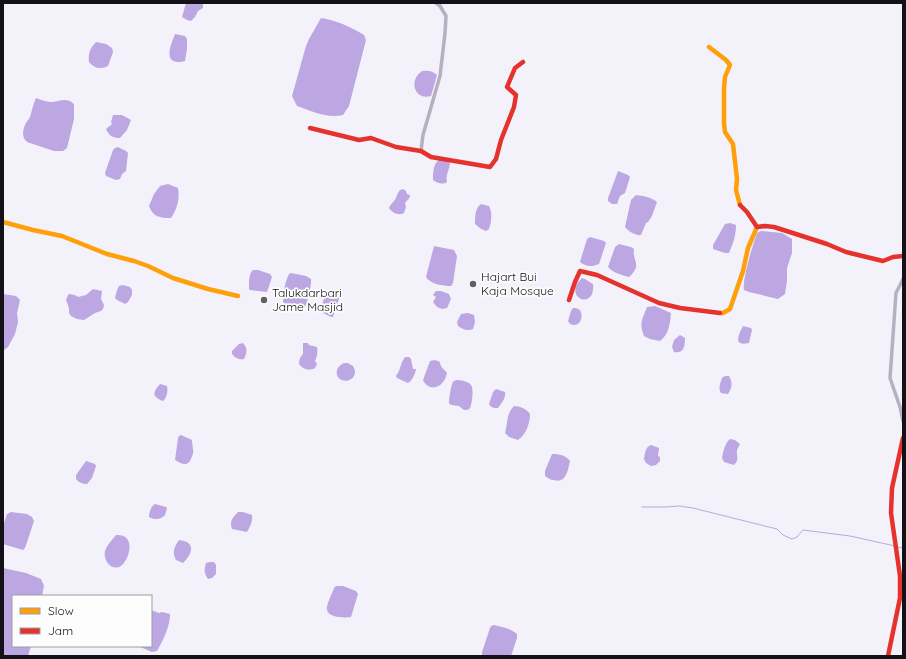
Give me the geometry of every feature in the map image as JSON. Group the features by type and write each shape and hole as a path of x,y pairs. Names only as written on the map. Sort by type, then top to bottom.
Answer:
{"street":[{"path":"421,151 423,135 440,76 446,33 446,16 440,6 436,3"},
{"path":"709,47 726,60 730,66 725,77 724,124 726,132 733,144 738,200 740,205 747,212 757,227"},
{"path":"310,128 359,140 370,138 396,147 421,151 431,156 490,167 496,159 501,140 514,107 516,95 507,87 515,68 523,62"},
{"path":"3,222 62,236 107,254 148,266 173,278 208,289 238,296"},
{"path":"757,227 774,227 827,244 846,252 883,260 903,256"},
{"path":"569,300 580,272 597,275 659,302 680,308 723,313 730,309 736,296 747,252 757,227"},
{"path":"903,279 896,293 890,378 903,421"},
{"path":"888,656 900,598 900,576 891,513 892,488 903,438"}],"shaded area":[{"path":"186,3 203,3 203,8 198,11 191,21 182,17"},
{"path":"321,18 332,20 349,27 364,35 366,40 349,106 343,115 331,116 297,106 292,96 306,46"},
{"path":"175,34 185,36 187,39 185,61 173,61 170,58 171,44"},
{"path":"96,42 106,44 112,48 113,52 108,66 97,68 89,62 90,51"},
{"path":"422,71 430,71 437,75 431,96 422,96 416,92 414,84 415,80 417,75"},
{"path":"36,98 50,102 66,100 74,104 74,119 67,148 63,151 54,151 25,140 23,134 24,129 30,117"},
{"path":"113,115 122,115 131,120 127,130 120,138 115,138 108,133 106,129 112,124 111,122"},
{"path":"118,147 128,153 126,171 122,174 120,179 116,180 106,176 105,173 113,150"},
{"path":"439,160 446,160 450,163 446,183 439,183 433,180 434,166"},
{"path":"618,171 630,177 625,193 620,196 617,204 612,204 608,201 608,198"},
{"path":"168,184 178,188 178,204 171,218 163,218 155,215 149,206 154,194 160,186"},
{"path":"403,189 410,196 405,203 406,207 404,213 396,214 389,208 399,191"},
{"path":"636,195 650,198 657,202 652,216 646,223 641,235 632,233 625,227 631,200"},
{"path":"481,204 489,206 491,212 490,227 486,231 475,224 476,210"},
{"path":"730,223 736,225 734,239 729,253 713,249 713,245 725,224"},
{"path":"761,231 782,233 792,239 792,253 787,268 785,294 778,299 744,290 746,270 757,233"},
{"path":"590,237 606,243 599,264 587,266 580,262 587,239"},
{"path":"619,244 634,249 636,266 633,273 629,277 621,275 608,267 615,247"},
{"path":"434,246 454,250 457,256 453,283 451,286 434,283 426,277"},
{"path":"253,270 270,274 272,277 267,292 249,289 250,277"},
{"path":"291,273 306,276 311,279 308,299 304,308 299,310 283,302 285,284 289,274"},
{"path":"582,278 593,284 593,293 590,298 581,299 577,296 575,291"},
{"path":"123,285 130,287 132,290 132,295 125,304 115,298 119,286"},
{"path":"93,289 102,291 101,299 104,305 103,309 84,320 71,316 66,300 68,295 75,295 78,297 86,295"},
{"path":"436,291 449,294 451,299 447,308 442,309 437,307 433,302 436,297 433,295"},
{"path":"327,293 340,296 333,317 319,311"},
{"path":"3,294 16,296 20,300 17,313 18,322 15,334 8,347 4,350 3,350"},
{"path":"655,306 671,313 667,332 660,341 644,336 642,328 642,322 647,307"},
{"path":"573,308 580,310 582,316 580,322 576,325 570,324 568,321"},
{"path":"468,313 474,315 475,322 473,329 467,330 458,326 457,322 461,314"},
{"path":"743,326 751,328 752,330 749,343 744,344 739,342 738,339"},
{"path":"680,335 685,338 683,349 680,352 674,352 672,347 674,340"},
{"path":"243,343 246,349 244,359 236,358 232,354 232,351 239,344"},
{"path":"303,343 308,343 309,345 317,347 315,361 317,364 313,369 305,369 299,364 303,354"},
{"path":"405,357 409,357 411,359 413,369 416,369 412,379 408,383 397,378 396,376"},
{"path":"435,360 440,362 441,367 447,373 441,385 430,387 423,380 430,361"},
{"path":"344,363 348,363 353,366 355,370 354,376 348,381 341,380 338,378 337,374 338,368"},
{"path":"729,376 731,383 728,394 721,393 720,389 722,378"},
{"path":"456,380 466,382 472,387 472,400 468,410 464,410 459,406 451,405 449,403 453,382"},
{"path":"160,384 167,386 167,394 163,401 154,394"},
{"path":"496,389 505,392 505,394 498,408 494,408 489,404 493,392"},
{"path":"514,406 523,408 530,414 527,428 518,440 509,437 505,433 508,415"},
{"path":"181,435 192,440 193,453 191,460 185,464 175,460 178,438"},
{"path":"730,439 735,440 740,444 737,450 737,461 734,465 724,462 722,458 726,445"},
{"path":"651,445 659,448 658,456 660,457 660,461 656,465 651,466 646,463 644,459 646,449"},
{"path":"552,454 562,455 570,461 566,475 558,481 551,480 545,476 545,471"},
{"path":"86,461 95,464 96,466 92,478 87,484 84,484 76,479 76,475"},
{"path":"155,504 167,508 165,515 162,518 153,519 149,517 150,510"},
{"path":"11,512 27,514 32,517 34,521 23,550 3,544 3,526 7,514"},
{"path":"238,512 252,515 252,522 247,532 232,529 232,520"},
{"path":"116,535 127,538 130,548 126,560 123,564 116,568 110,565 106,560 105,551"},
{"path":"179,540 188,543 191,548 191,552 183,563 176,560 174,554 175,547"},
{"path":"214,562 216,565 216,574 212,578 208,579 205,573 205,567 206,563"},
{"path":"3,568 26,573 41,579 44,586 42,595 12,595 12,647 31,647 28,656 3,656"},
{"path":"336,586 343,586 356,591 358,594 351,617 332,615 327,611 328,602"},
{"path":"152,610 170,614 169,624 164,638 157,651 152,652 140,647 152,647"},
{"path":"494,625 509,629 517,634 511,656 482,656 490,628"}],"waterway":[{"path":"642,507 679,506 693,508 777,529 783,535 792,539 797,537 803,530 850,536 895,546"},
{"path":"898,547 903,548"}],"traffic: slow":[{"path":"709,47 730,65 725,77 724,124 725,132 733,144 737,179 736,190 740,205"},
{"path":"3,222 62,236 107,254 148,266 173,278 208,289 238,296"},
{"path":"720,313 730,309 743,271 748,248 757,227"}],"traffic: jam":[{"path":"310,128 359,140 371,138 396,147 421,151 431,157 490,167 496,159 501,140 514,107 516,95 507,87 515,68 523,62"},
{"path":"740,205 747,212 757,227 774,227 827,244 846,252 883,261 893,257 903,256"},
{"path":"569,300 580,271 597,275 659,303 680,308 720,313"},
{"path":"888,656 900,598 900,576 891,513 892,488 903,438"}],"place":[{"name":"Hajart Bui Kaja Mosque","path":"473,284"},
{"name":"Talukdarbari Jame Masjid","path":"264,300"}]}
